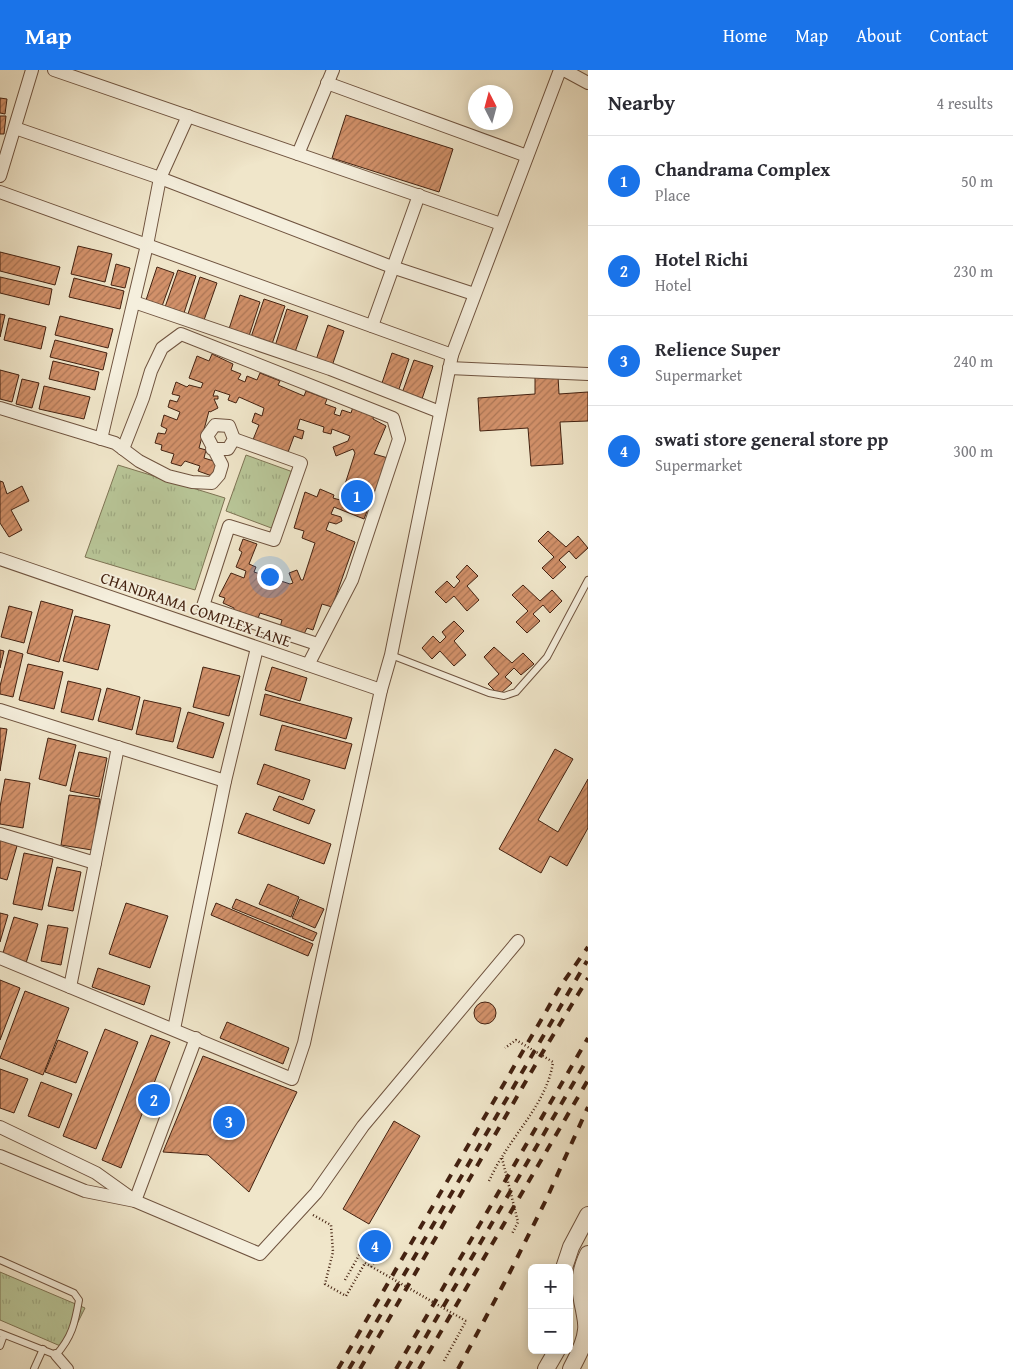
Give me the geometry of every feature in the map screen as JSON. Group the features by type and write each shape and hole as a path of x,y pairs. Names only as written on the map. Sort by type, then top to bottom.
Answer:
{"street":[{"path":"0,176 32,70"},
{"path":"54,70 501,224"},
{"path":"298,154 333,70"},
{"path":"0,958 292,1079 304,1043 391,655 452,355 527,156 562,70 588,83"},
{"path":"327,83 527,156"},
{"path":"101,439 147,245 160,178 188,116"},
{"path":"14,128 160,178 392,267 474,294"},
{"path":"0,192 452,355"},
{"path":"372,326 419,195"},
{"path":"134,302 330,369 440,412"},
{"path":"123,449 143,398 151,371 162,348 181,334 393,418 399,439 352,580 317,644 308,665"},
{"path":"449,368 588,374"},
{"path":"0,408 115,443 139,461 168,476 192,482 212,483 218,475 222,465 207,436 215,425 229,426 234,439 301,463 274,540 229,526 202,606 317,644"},
{"path":"212,448 228,449 234,439"},
{"name":"CHANDRAMA COMPLEX LANE","path":"0,559 382,690"},
{"path":"174,1029 226,781 257,648"},
{"path":"0,710 226,781"},
{"path":"70,987 118,747"},
{"path":"0,834 95,863"},
{"path":"0,1156 85,1191 135,1201 260,1254 316,1193 363,1126 518,941"},
{"path":"135,1201 196,1038"},
{"path":"0,1126 96,1172 135,1201"},
{"path":"565,1264 570,1247 588,1215"},
{"path":"571,1369 585,1340 587,1328 580,1294 580,1278 588,1254"},
{"path":"56,1354 68,1369"},
{"path":"546,1369 555,1354"}],"lane":[{"path":"391,655 488,693 504,696 516,692 546,657 588,580"},
{"path":"0,1260 74,1293 79,1300 77,1313 67,1342 56,1354 2,1334 0,1346"},
{"path":"34,1369 43,1349"}],"path":[{"path":"489,1181 502,1157 530,1117 552,1074 553,1062 516,1040 505,1048"},
{"path":"502,1157 518,1222 512,1234"},
{"path":"302,1209 331,1224 333,1252 325,1284 346,1296 365,1263 466,1321 444,1361"},
{"path":"345,1280 362,1250 376,1259 371,1267"}],"green space":[{"path":"246,455 293,472 274,529 226,511"},
{"path":"118,465 225,498 195,590 85,557"},
{"path":"0,1272 85,1308 65,1348 0,1320"}],"building":[{"path":"0,98 7,99 5,114 0,113"},
{"path":"346,115 453,149 439,192 332,158"},
{"path":"0,116 6,116 4,134 0,134"},
{"path":"78,246 112,254 105,282 71,274"},
{"path":"0,252 60,267 55,285 0,271"},
{"path":"116,264 130,268 125,288 111,285"},
{"path":"157,267 174,273 161,309 145,303"},
{"path":"178,270 196,276 183,316 164,310"},
{"path":"0,277 52,289 49,305 0,293"},
{"path":"200,277 217,283 203,323 187,317"},
{"path":"74,278 124,291 120,309 69,297"},
{"path":"240,295 260,302 248,339 228,332"},
{"path":"264,299 285,306 271,347 250,340"},
{"path":"287,309 308,316 295,352 275,346"},
{"path":"0,314 5,315 0,337"},
{"path":"60,316 113,329 108,348 55,335"},
{"path":"9,318 46,327 41,349 4,340"},
{"path":"328,325 344,331 332,366 316,360"},
{"path":"55,340 107,353 103,370 50,357"},
{"path":"392,353 409,359 398,392 381,386"},
{"path":"212,354 233,364 231,370 241,374 238,379 245,382 247,376 257,380 260,373 280,381 278,385 304,396 306,391 327,399 325,404 336,408 334,414 340,416 342,410 351,413 353,407 374,415 373,419 386,426 374,454 388,458 364,519 334,507 331,514 341,517 342,521 336,524 329,522 326,530 355,542 332,607 322,604 313,630 307,628 303,636 280,627 282,620 260,613 257,621 233,612 234,608 223,603 225,598 219,596 231,573 244,578 246,571 236,567 242,552 239,550 243,539 257,544 249,564 256,567 254,572 290,584 293,583 289,573 297,570 301,580 303,580 315,543 302,538 304,531 294,528 305,492 317,497 320,489 334,495 333,498 340,500 355,453 353,449 336,456 333,447 348,441 350,436 332,429 331,434 323,432 324,427 300,419 297,429 304,431 302,439 294,436 287,455 252,442 259,425 252,422 255,413 262,416 264,408 239,397 236,403 228,400 230,395 215,390 213,396 218,396 218,399 214,399 218,408 209,411 199,448 206,450 204,458 217,462 212,476 198,471 200,466 185,461 181,466 171,463 174,454 161,450 162,445 155,443 158,433 165,434 167,429 161,426 164,415 177,420 180,412 168,407 170,400 177,402 180,396 172,394 176,382 187,387 189,385 201,388 203,383 189,378 197,356 209,361"},
{"path":"414,360 433,366 421,402 401,396"},
{"path":"53,361 99,372 95,390 49,379"},
{"path":"0,370 19,375 12,402 0,399"},
{"path":"558,376 559,394 588,392 588,421 560,422 563,464 531,466 528,428 480,431 478,398 535,394 535,377"},
{"path":"22,379 39,383 32,408 16,404"},
{"path":"44,386 90,397 84,419 39,409"},
{"path":"0,481 3,482 7,494 22,486 29,501 11,510 22,530 9,537 0,523"},
{"path":"548,531 566,547 578,536 588,548 576,559 569,551 559,560 566,567 553,579 542,568 554,557 538,541"},
{"path":"467,565 478,576 467,586 479,600 467,611 454,596 446,603 435,592 447,581 454,588 460,581 456,577"},
{"path":"523,585 540,601 552,590 562,601 550,613 543,605 533,614 540,621 527,633 516,622 528,611 512,595"},
{"path":"41,601 73,610 59,662 27,653"},
{"path":"9,606 32,612 24,643 1,637"},
{"path":"75,616 110,625 98,670 63,661"},
{"path":"454,621 464,631 454,641 466,655 454,666 440,651 432,659 422,648 433,636 440,643 446,637 442,632"},
{"path":"494,647 512,663 523,653 534,664 521,675 514,668 505,677 512,683 499,695 488,684 499,674 484,657"},
{"path":"0,650 4,651 0,668"},
{"path":"9,650 23,654 13,697 0,694 0,686"},
{"path":"28,664 63,672 54,709 19,700"},
{"path":"203,667 240,676 229,716 193,707"},
{"path":"272,667 307,678 300,701 265,690"},
{"path":"68,681 101,689 93,720 61,712"},
{"path":"107,688 140,697 132,730 98,721"},
{"path":"265,694 352,718 346,739 260,715"},
{"path":"144,700 181,708 173,742 136,734"},
{"path":"188,712 224,723 213,758 177,748"},
{"path":"282,725 352,744 345,769 275,750"},
{"path":"0,728 7,729 0,771"},
{"path":"48,738 76,745 66,786 39,779"},
{"path":"555,749 573,759 538,820 558,832 588,779 588,828 567,866 550,856 541,873 499,849"},
{"path":"79,752 107,758 99,797 70,791"},
{"path":"264,764 310,780 303,800 257,784"},
{"path":"5,779 30,783 23,828 0,824 0,807"},
{"path":"69,795 100,799 92,850 61,845"},
{"path":"279,796 315,810 309,824 273,810"},
{"path":"246,813 331,844 324,864 238,833"},
{"path":"0,840 17,846 7,880 0,878"},
{"path":"24,853 53,859 42,910 13,904"},
{"path":"57,867 81,872 73,911 48,906"},
{"path":"268,884 299,897 291,917 259,904"},
{"path":"236,899 317,933 313,941 232,908"},
{"path":"300,899 324,909 315,928 292,918"},
{"path":"126,903 168,916 150,968 109,954"},
{"path":"216,903 313,944 308,956 211,915"},
{"path":"0,913 8,915 0,942"},
{"path":"14,917 38,924 26,963 2,956"},
{"path":"48,925 68,928 61,965 41,961"},
{"path":"98,968 150,986 144,1005 92,987"},
{"path":"0,980 20,988 0,1040"},
{"path":"25,991 69,1008 43,1075 0,1058"},
{"path":"485,1002 493,1005 496,1013 493,1021 485,1024 477,1021 474,1013 477,1005"},
{"path":"227,1022 289,1048 283,1064 220,1038"},
{"path":"105,1029 138,1042 96,1149 63,1136"},
{"path":"151,1035 170,1042 121,1168 102,1160"},
{"path":"58,1040 88,1052 76,1083 45,1072"},
{"path":"203,1056 297,1092 249,1192 208,1155 163,1152"},
{"path":"0,1069 28,1079 14,1113 0,1108"},
{"path":"41,1082 72,1094 59,1128 28,1116"},
{"path":"394,1121 420,1136 369,1224 343,1209"}],"railway":[{"path":"338,1369 562,984 588,947"},
{"path":"349,1369 587,961"},
{"path":"360,1369 541,1055 588,978"},
{"path":"396,1369 588,1038"},
{"path":"407,1369 588,1058"},
{"path":"419,1369 588,1080"},
{"path":"458,1369 546,1200 588,1107"}],"place":[{"name":"Chandrama Complex","path":"357,496"},
{"name":"Hotel Richi","path":"154,1100"},
{"name":"Relience Super","path":"229,1122"},
{"name":"swati store general store pp","path":"375,1246"}]}
